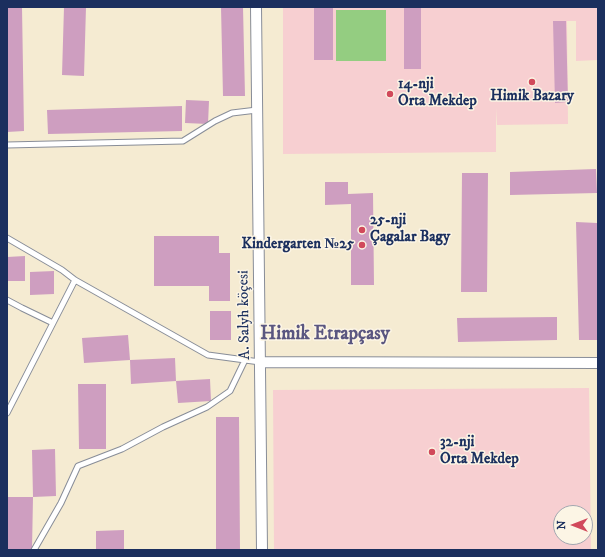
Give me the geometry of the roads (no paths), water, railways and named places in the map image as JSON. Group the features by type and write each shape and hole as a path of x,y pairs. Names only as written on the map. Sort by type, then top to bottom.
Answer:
{"street":[{"name":"A. Salyh köçesi","path":"256,7 262,550"},
{"path":"260,362 598,363"}],"lane":[{"path":"7,145 183,141 214,121 232,114 257,110"},
{"path":"7,238 62,270 75,280 208,355 260,362"},
{"path":"7,413 75,280"},
{"path":"7,300 53,323"},
{"path":"34,550 61,503 78,466 122,449 163,427 206,407 230,391 245,360"}],"place":[{"name":"Himik Bazary","path":"532,82"},
{"name":"14-nji Orta Mekdep","path":"390,94"},
{"name":"25-nji Çagalar Bagy","path":"362,230"},
{"name":"Kindergarten №25","path":"362,245"},
{"name":"32-nji Orta Mekdep","path":"432,452"}],"district":[{"name":"Himik Etrapçasy","path":"325,335"}]}
